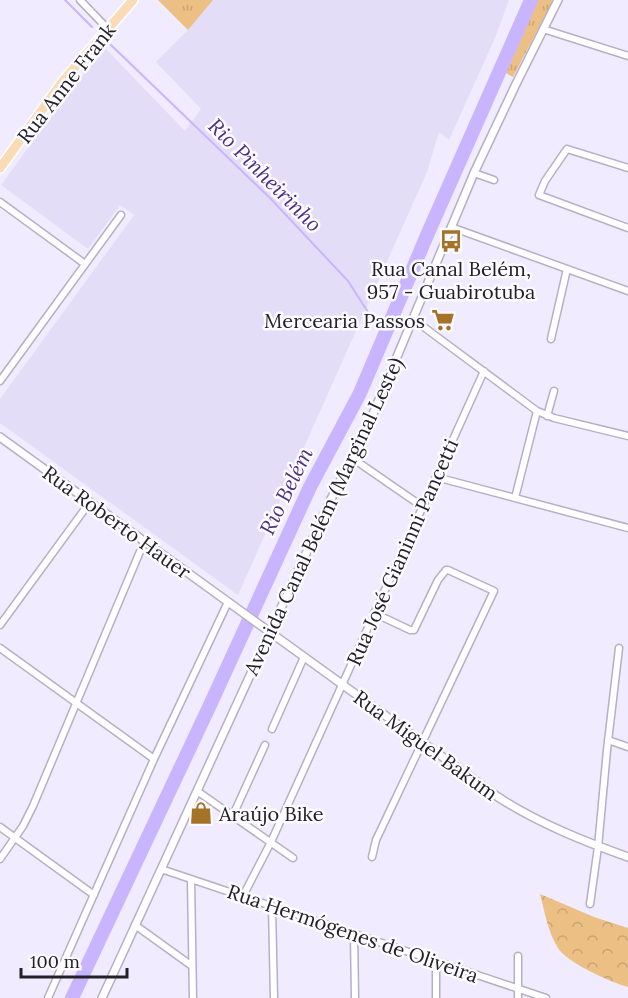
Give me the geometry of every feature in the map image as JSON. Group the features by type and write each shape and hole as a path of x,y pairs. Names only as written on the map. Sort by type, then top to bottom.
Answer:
{"main road":[{"name":"Rua Anne Frank","path":"0,168 63,81 133,0"}],"street":[{"path":"80,0 108,29"},
{"name":"Avenida Canal Belém (Marginal Leste)","path":"102,998 267,630 373,414 474,173 558,0"},
{"path":"543,28 628,56"},
{"path":"628,168 567,149 545,181 539,195 628,228"},
{"path":"474,173 494,180"},
{"path":"0,202 85,264"},
{"path":"0,381 121,215"},
{"path":"452,227 628,291"},
{"path":"550,339 567,269"},
{"path":"413,318 537,411 548,416 628,436"},
{"name":"Rua José Gianinni Pancetti","path":"243,896 271,842 484,371"},
{"path":"548,416 554,391"},
{"path":"515,498 537,411"},
{"name":"Rua Roberto Hauer","path":"0,437 267,630"},
{"path":"352,458 423,507"},
{"path":"436,477 628,528"},
{"path":"0,625 90,502"},
{"path":"0,859 29,816 144,542"},
{"path":"372,856 376,840 494,591 446,570 438,580 414,630 374,613"},
{"path":"48,998 154,759 231,604"},
{"name":"Rua Miguel Bakum","path":"267,630 508,804 598,847 628,857"},
{"path":"0,648 154,759"},
{"path":"590,904 619,648"},
{"path":"272,729 304,657"},
{"path":"608,740 628,747"},
{"path":"233,815 265,745"},
{"path":"197,790 293,858"},
{"path":"0,827 94,895"},
{"name":"Rua Hermógenes de Oliveira","path":"161,869 546,998"},
{"path":"191,879 193,998"},
{"path":"272,906 274,998"},
{"path":"135,925 192,966"},
{"path":"354,933 355,998"},
{"path":"518,956 518,998"},
{"path":"436,961 436,998"}],"shaded area":[{"path":"213,0 509,0 495,38 449,140 439,132 427,172 238,595 0,423 0,399 134,215 120,205 88,249 1,185 74,85 106,49 185,131 201,109 156,62 188,30"}],"green space":[{"path":"158,0 213,0 188,30"},
{"path":"538,0 553,0 513,77 506,73"},
{"path":"540,894 594,917 628,928 628,987 590,971 563,954 547,922"}],"waterway":[{"name":"Rio Pinheirinho","path":"65,0 92,27"},
{"name":"Rio Belém","path":"72,998 310,487 360,393 531,0"},
{"name":"Rio Pinheirinho","path":"111,45 271,199 348,281 384,337"}],"place":[{"name":"Rua Canal Belém, 957 - Guabirotuba","path":"451,241"},
{"name":"Mercearia Passos","path":"443,320"},
{"name":"Araújo Bike","path":"201,813"}]}
